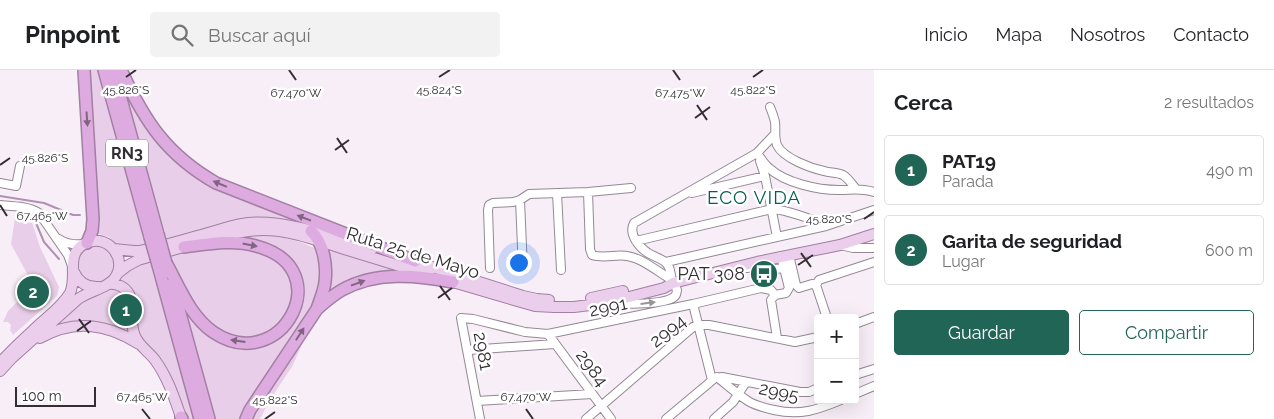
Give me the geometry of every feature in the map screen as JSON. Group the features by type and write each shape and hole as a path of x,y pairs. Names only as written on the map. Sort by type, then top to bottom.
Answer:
{"highway":[{"path":"84,70 93,219 92,231 86,243"},
{"name":"RN3","path":"104,70 209,419"},
{"path":"119,71 153,129 172,151 198,172 216,183 415,262"},
{"name":"RN3","path":"119,71 154,235"},
{"path":"246,419 317,308 325,283 326,271 319,241 311,231"},
{"path":"162,264 193,312 212,331 223,338 235,341 260,341 272,336 290,319 295,310 298,288 292,270 279,256 269,250 239,243 215,243 184,247"},
{"name":"RN3","path":"162,264 200,419"},
{"path":"317,308 342,291 363,281 376,278 416,276 453,282"}],"main road":[{"name":"Ruta 25 de Mayo","path":"86,243 102,242 114,249 134,252 231,226 249,223 272,223 311,231 523,296 537,299 572,301 840,245 874,234"},
{"name":"Ruta 25 de Mayo","path":"118,273 138,260 234,233 257,230 284,232 319,241 535,306 574,307 606,302 664,288 673,281"},
{"path":"0,363 15,346 65,300 71,290 74,256 80,247 86,243"},
{"path":"0,372 12,358 78,299 113,281 118,273 119,261 114,249"},
{"path":"73,269 77,278 88,286 95,288 106,285 118,285 129,294 132,326 136,339 155,360 166,378 181,418"},
{"path":"12,358 47,334 76,326 90,325 108,328 127,336 143,347"}],"street":[{"path":"770,107 775,124 774,135 777,146 790,158 824,172 841,174 856,189"},
{"path":"673,281 666,262 648,253 636,241 632,226 634,223 757,153 774,135"},
{"path":"757,153 765,176 777,237"},
{"path":"757,153 769,169 801,185 814,188 856,189 874,192"},
{"path":"0,183 16,186 20,166"},
{"path":"681,196 765,176"},
{"path":"490,268 489,205 513,202 529,194 631,188"},
{"path":"588,192 590,249 592,255 598,257 625,255 632,257 654,268 673,281"},
{"path":"558,193 561,270"},
{"path":"520,200 523,270"},
{"path":"0,205 36,211 68,255 73,269"},
{"path":"636,241 772,209 780,209 817,221 826,226"},
{"path":"666,262 826,226 874,210"},
{"path":"57,238 69,244 86,243"},
{"path":"840,245 853,248 874,248"},
{"path":"785,256 797,287 816,285"},
{"path":"816,285 819,280 874,262"},
{"path":"732,268 756,267 771,270 788,267"},
{"path":"777,338 771,300 775,295 788,290 788,267"},
{"path":"816,285 826,314"},
{"name":"2991","path":"461,318 473,319 525,332 548,334 760,288 771,290 775,295"},
{"path":"666,419 715,378 692,304"},
{"path":"859,323 874,317"},
{"name":"2981","path":"461,318 480,419"},
{"name":"2994","path":"586,419 693,327 698,325 709,325 795,342 814,338"},
{"name":"2984","path":"548,334 611,419"},
{"path":"468,350 556,344"},
{"path":"859,374 874,369"},
{"name":"2995","path":"715,378 722,377 800,392 814,390"},
{"name":"2995","path":"715,378 749,402 761,407 793,413 807,412 830,404"},
{"path":"714,419 733,402 746,382"},
{"path":"859,392 874,386"},
{"path":"477,401 592,394"}],"shaded area":[{"path":"86,70 98,70 146,237 165,232 124,87 194,171 340,234 291,222 146,248 121,246 109,237 95,233"},
{"path":"16,211 29,213 40,247 59,287 57,296 13,335 10,330 11,325 8,322 3,322 8,311 17,302 22,303 36,292 11,244"},
{"path":"263,234 308,245 314,248 318,260 317,309 293,365 260,419 181,419 134,329 134,300 116,280 131,267 231,237"},
{"path":"98,244 113,254 116,265 113,274 109,278 96,283 82,277 77,263 82,250 87,246"},
{"path":"325,248 415,273 326,294"},
{"path":"113,286 126,293 134,339 108,326 43,334 81,301"}],"waterway":[{"path":"0,196 44,203 73,215 80,215"},
{"path":"23,215 33,216 44,242 59,259"}],"place":[{"name":"PAT 308","path":"764,274"},
{"name":"Garita de seguridad","path":"33,292"},
{"name":"PAT19","path":"126,310"}],"district":[{"name":"ECO VIDA","path":"754,197"}]}
